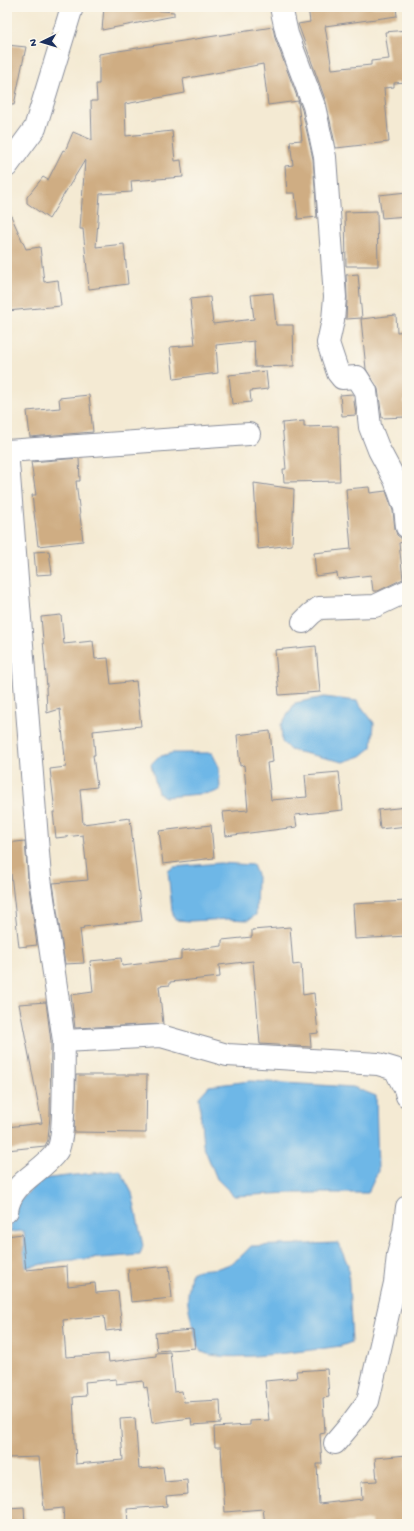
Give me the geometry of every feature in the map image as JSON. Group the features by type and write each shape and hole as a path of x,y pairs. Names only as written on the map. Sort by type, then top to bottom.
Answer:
{"main road":[{"path":"7,166 35,128 72,7"},
{"path":"281,7 287,34 314,106 325,157 335,296 333,320 328,344 338,373 342,378 357,377 366,391 370,427 379,450 398,487 406,508 407,527"},
{"path":"7,1211 8,1200 18,1186 58,1150 62,1126 64,1041 40,878 7,450 249,434"},
{"path":"303,622 310,614 319,608 375,606 407,591"},
{"path":"64,1041 161,1036 227,1055 378,1064 395,1069 407,1096"},
{"path":"335,1443 368,1401 395,1283 398,1255 404,1232 407,1207"}],"water":[{"path":"324,697 357,701 374,723 372,747 361,756 343,762 290,750 282,742 281,725 295,703"},
{"path":"172,753 212,753 219,767 220,790 212,793 165,797 158,793 151,764 158,757"},
{"path":"220,863 253,865 257,875 256,915 248,920 175,920 172,911 168,871 174,867"},
{"path":"250,1081 353,1087 376,1096 378,1171 368,1193 290,1193 234,1196 217,1179 203,1145 199,1097 209,1086"},
{"path":"120,1170 132,1193 143,1246 140,1255 61,1261 22,1268 12,1250 25,1247 24,1231 11,1232 10,1211 41,1179"},
{"path":"338,1243 348,1265 352,1342 341,1346 268,1355 226,1357 211,1355 201,1351 195,1336 188,1304 191,1273 194,1271 218,1268 233,1262 251,1246"}],"building":[{"path":"104,7 123,7 174,12 174,16 102,30"},
{"path":"308,7 396,7 397,16 325,26 332,69 371,65 371,61 389,59 385,32 407,30 407,82 394,83 394,87 384,88 389,142 336,148 326,102 298,24 310,22"},
{"path":"273,27 275,38 302,110 313,159 317,217 298,219 295,193 287,193 285,166 293,165 290,141 302,140 298,101 268,105 263,64 183,79 185,93 125,104 126,136 172,131 175,161 181,160 183,177 131,181 132,192 100,194 96,247 124,244 128,284 89,289 83,229 80,229 85,160 49,219 27,203 27,197 43,177 48,180 63,150 65,151 73,132 92,140 91,101 97,101 96,84 99,84 99,54"},
{"path":"7,45 26,47 14,105 7,104"},
{"path":"407,192 407,216 382,218 379,195"},
{"path":"7,207 26,249 40,247 44,282 58,280 61,306 7,311"},
{"path":"377,211 378,266 346,266 345,212"},
{"path":"358,274 362,318 346,319 346,275"},
{"path":"273,293 276,325 293,325 294,366 255,367 254,341 216,345 218,373 174,379 170,347 195,345 190,299 210,297 213,324 254,319 251,295"},
{"path":"396,315 397,332 407,331 407,399 404,400 406,417 382,418 378,389 366,369 361,319"},
{"path":"266,371 268,389 250,391 251,402 232,404 229,375"},
{"path":"353,394 356,415 342,416 340,395"},
{"path":"89,395 93,432 30,437 27,411 60,408 59,398"},
{"path":"304,421 304,427 338,426 340,481 284,482 283,469 286,469 282,423"},
{"path":"79,458 80,481 76,481 83,541 38,546 32,495 36,495 31,462"},
{"path":"254,483 294,489 292,545 258,549"},
{"path":"369,487 370,493 386,491 393,511 397,535 403,542 399,543 403,579 378,591 373,591 371,575 338,579 337,573 316,576 314,553 351,549 346,489"},
{"path":"49,551 52,574 36,575 34,552"},
{"path":"61,615 64,644 93,641 95,659 108,658 111,684 136,681 141,726 93,731 95,755 93,755 97,787 80,789 83,824 130,818 142,921 83,927 84,928 80,929 84,963 65,964 53,883 88,880 83,835 56,838 53,812 55,812 50,769 66,767 60,709 47,713 47,687 41,617"},
{"path":"316,646 320,692 279,695 275,650"},
{"path":"270,731 273,762 267,763 271,800 307,797 305,775 339,772 343,810 295,815 297,827 226,836 223,812 248,810 244,765 240,766 237,735"},
{"path":"407,807 407,826 380,829 378,810"},
{"path":"211,825 214,858 163,864 159,831"},
{"path":"25,841 28,880 37,945 19,947 11,874 7,875 7,843"},
{"path":"407,901 407,936 355,939 353,904"},
{"path":"290,927 293,965 301,964 303,995 314,993 318,1033 310,1034 311,1047 260,1044 253,961 219,965 220,977 170,982 170,985 159,986 163,1024 75,1028 71,995 93,992 90,961 121,958 122,966 181,959 181,951 222,946 222,940 252,937 252,930"},
{"path":"46,1002 51,1042 50,1115 48,1140 45,1146 7,1150 7,1127 42,1123 19,1004"},
{"path":"76,1075 147,1075 146,1133 74,1132"},
{"path":"22,1234 26,1270 67,1266 68,1286 95,1283 96,1293 118,1291 122,1329 106,1331 104,1316 63,1320 66,1357 108,1354 109,1362 156,1356 156,1353 170,1352 174,1392 182,1391 184,1402 220,1400 221,1423 192,1425 191,1418 152,1423 147,1387 144,1388 143,1381 116,1384 116,1379 85,1382 86,1396 73,1397 76,1464 123,1460 120,1419 135,1418 139,1469 163,1467 165,1482 187,1480 188,1494 166,1496 167,1506 127,1509 128,1524 64,1524 63,1508 44,1510 39,1457 7,1458 7,1236"},
{"path":"169,1266 172,1298 131,1302 128,1270"},
{"path":"193,1330 195,1348 157,1351 155,1333"},
{"path":"327,1369 329,1397 323,1398 325,1433 320,1434 322,1464 317,1464 319,1504 362,1499 361,1482 377,1481 375,1458 407,1455 407,1524 371,1524 371,1520 335,1524 265,1524 263,1509 225,1512 221,1447 215,1447 214,1427 250,1425 250,1421 269,1420 265,1381 297,1378 296,1371"},
{"path":"24,1507 25,1524 7,1524 7,1508"}]}
